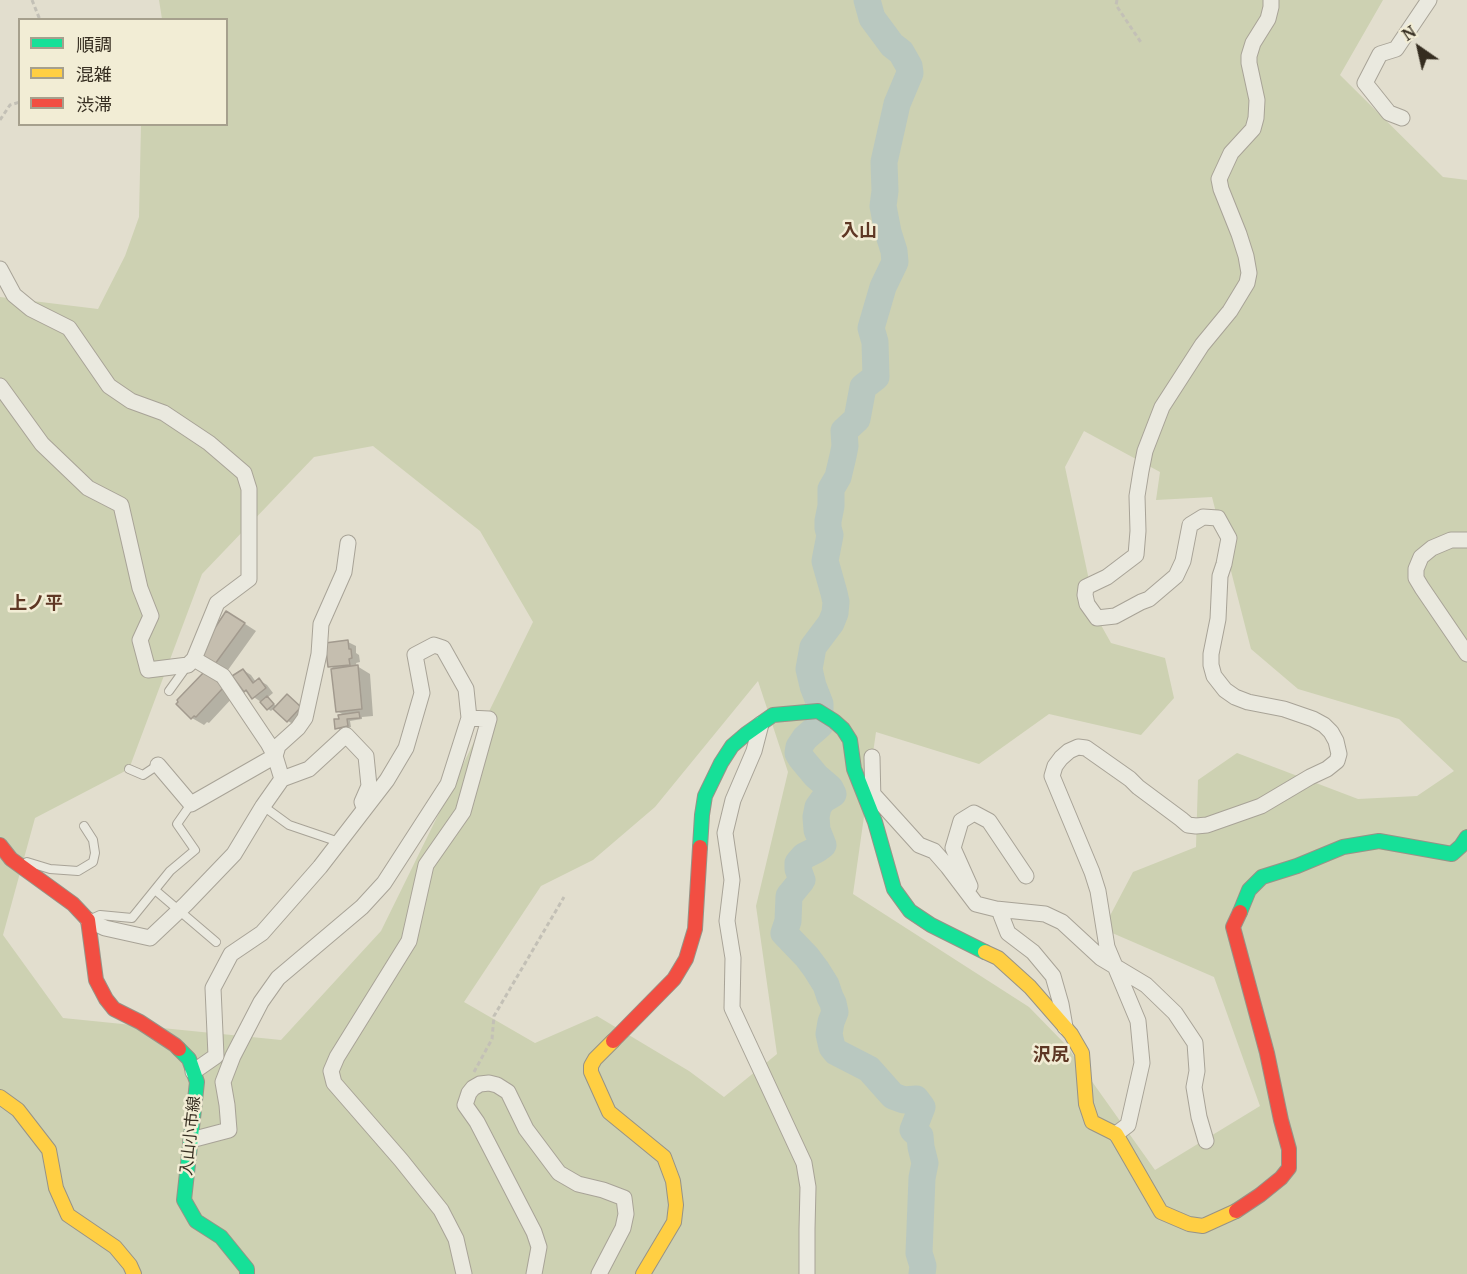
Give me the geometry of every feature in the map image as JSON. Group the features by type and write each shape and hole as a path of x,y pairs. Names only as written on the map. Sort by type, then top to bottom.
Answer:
{"street":[{"path":"1116,1134 1128,1125 1142,1063 1138,1021 1107,947 1098,891 1052,776 1055,766 1069,751 1078,747 1086,748 1188,825 1196,826 1207,825 1262,806 1327,769 1337,761 1339,754 1336,741 1324,725 1284,709 1235,697 1225,690 1214,676 1211,654 1218,619 1220,576 1228,538 1218,518 1203,517 1190,525 1183,561 1176,576 1149,599 1115,616 1097,618 1087,604 1085,595 1086,587 1107,577 1136,555 1137,496 1141,471 1145,451 1162,407 1202,345 1230,311 1247,283 1249,273 1246,256 1219,179 1231,153 1252,129 1256,118 1257,100 1249,63 1253,43 1268,19 1271,0"},
{"path":"1402,118 1389,113 1365,83 1380,54 1396,49 1430,0"},
{"path":"0,269 14,295 31,309 69,328 109,386 131,401 164,413 209,443 244,473 249,489 249,579 217,603 191,662"},
{"path":"0,386 42,444 88,488 121,505 140,588 151,616 140,640 148,670 191,662 223,676 275,756 282,779"},
{"path":"1467,540 1451,540 1432,548 1421,557 1416,569 1416,578 1467,654"},
{"path":"158,765 192,804 275,756 278,746 298,728 305,718 319,654 321,624 344,572 348,543"},
{"path":"191,1140 229,1130 223,1082 233,1056 261,1002 278,978 362,907 384,883 448,784 469,718 466,689 443,648 434,645 415,655 422,693 406,748 387,780 320,867 262,933 231,954 213,988 216,1056 193,1072"},
{"path":"643,1274 674,1222 676,1205 673,1181 664,1157 609,1112 591,1072 591,1066 595,1059 674,979 686,959 694,929 705,796 732,746 773,715 818,711 843,729 850,740 854,769 873,817 894,889 910,911 931,925 998,958 1030,987 1071,1034 1082,1053 1086,1104 1092,1122 1116,1134 1161,1212 1189,1224 1203,1226 1250,1202 1274,1184 1289,1168 1289,1149 1267,1053 1233,927 1249,890 1262,877 1297,866 1343,847 1379,841 1452,854 1467,837"},
{"path":"464,1274 456,1239 441,1210 334,1083 331,1071 337,1057 409,941 426,865 463,812 489,719 469,718"},
{"path":"761,724 754,751 733,800 724,832 732,880 727,921 733,958 732,1008 804,1163 808,1187 807,1274"},
{"path":"0,845 11,859 74,904 87,921 105,928 150,938 234,854 282,779 309,770 346,735 366,756 369,786 362,802 364,811"},
{"path":"872,757 873,817"},
{"path":"872,793 919,845 934,851 975,904 999,910 1045,914 1062,922 1101,958 1146,985 1175,1013 1195,1043 1197,1071 1194,1087 1206,1142"},
{"path":"968,893 971,889 953,848 961,821 974,813 989,821 1026,876"},
{"path":"999,910 1008,933 1033,952 1053,976 1065,1027"},
{"name":"入山小市線","path":"87,921 96,980 106,999 114,1009 140,1022 175,1045 189,1059 197,1082 184,1200 196,1221 221,1237 247,1269 247,1274"},
{"path":"534,1274 539,1247 534,1232 477,1122 465,1105 469,1093 480,1084 497,1085 508,1092 526,1130 559,1173 578,1184 624,1198 626,1214 623,1228 599,1274"},
{"path":"0,1097 18,1110 49,1150 57,1188 68,1215 115,1247 130,1265 134,1274"}],"lane":[{"path":"169,692 191,662"},
{"path":"129,770 143,775 158,765"},
{"path":"87,921 100,915 132,918 170,871 195,850 177,824 192,804"},
{"path":"263,806 289,825 339,842"},
{"path":"11,859 50,869 78,871 93,862 95,853 93,840 84,826"},
{"path":"155,890 216,942"}],"path":[{"path":"32,0 39,18"},
{"path":"1116,0 1116,4 1142,44"},
{"path":"0,120 10,105 18,103"},
{"path":"471,1077 492,1039 494,1016 564,897"}],"green space":[{"path":"159,0 1383,0 1340,75 1443,177 1467,180 1467,1274 0,1274 0,297 98,309 125,256 139,217 141,126 228,126 228,18 162,18","holes":["1084,431 1160,472 1156,500 1212,497 1251,649 1298,689 1399,719 1454,771 1417,796 1358,799 1237,753 1198,780 1196,847 1133,872 1103,929 1214,977 1260,1106 1155,1170 1066,1045 1029,1007 853,894 876,732 979,764 1049,714 1141,735 1174,698 1165,658 1111,643 1097,618 1065,467","373,446 480,531 533,622 381,931 281,1040 63,1018 3,935 35,818 129,769 202,574 314,457","758,681 788,772 756,906 777,1054 724,1097 689,1071 597,1016 535,1043 464,1002 541,886 593,860 655,807"]}],"building":[{"path":"226,611 245,623 215,664 200,654"},
{"path":"348,640 352,658 349,659 350,665 328,667 325,643"},
{"path":"358,665 362,709 336,712 331,669"},
{"path":"243,669 253,683 259,678 266,688 252,699 232,676"},
{"path":"205,671 224,687 196,717 191,719 176,704 177,700"},
{"path":"287,694 301,707 287,722 273,709"},
{"path":"267,696 274,704 267,710 260,702"},
{"path":"359,712 360,718 347,719 348,726 335,729 334,719 339,719 338,715"}],"waterway":[{"path":"867,0 872,18 892,45 901,52 909,66 910,73 897,104 884,162 883,206 895,262 883,287 871,328 875,342 876,377 863,387 857,419 844,431 843,456 838,477 831,489 828,521 830,535 825,561 836,602 835,613 831,623 813,647 809,669 820,704 820,725 805,738 798,753 833,794 823,800 818,807 816,817 817,830 823,845 804,856 798,863 802,880 789,896 788,921 784,933 807,957 826,985 835,1012 829,1034 832,1047 836,1052 869,1069 893,1096 904,1100 916,1099 922,1107 913,1130 920,1136 925,1163 922,1178 919,1253 923,1266 922,1274"}],"traffic: fast":[{"path":"700,847 705,796 732,746 773,715 818,711 843,729 850,740 854,769 875,822 894,889 910,911 931,925 985,952"},
{"path":"1240,912 1249,890 1262,877 1297,866 1343,847 1379,841 1452,854 1467,837"},
{"path":"179,1049 189,1059 197,1082 184,1200 196,1221 221,1237 247,1269 247,1274"}],"traffic: slow":[{"path":"985,952 998,958 1030,987 1071,1034 1082,1053 1086,1104 1092,1122 1116,1134 1161,1212 1189,1224 1203,1226 1236,1211"},
{"path":"613,1041 595,1059 591,1072 609,1112 664,1157 673,1181 676,1205 674,1222 643,1274"},
{"path":"0,1097 18,1110 49,1150 56,1188 68,1215 115,1247 130,1265 134,1274"}],"traffic: jam":[{"path":"0,845 11,859 73,904 88,920 96,980 114,1009 140,1022 179,1049"},
{"path":"613,1041 674,979 686,959 695,929 700,847"},
{"path":"1236,1211 1281,1178 1289,1168 1289,1149 1267,1053 1233,927 1240,912"}],"district":[{"name":"入山","path":"859,232"},
{"name":"上ノ平","path":"36,604"},
{"name":"沢尻","path":"1051,1056"}]}
